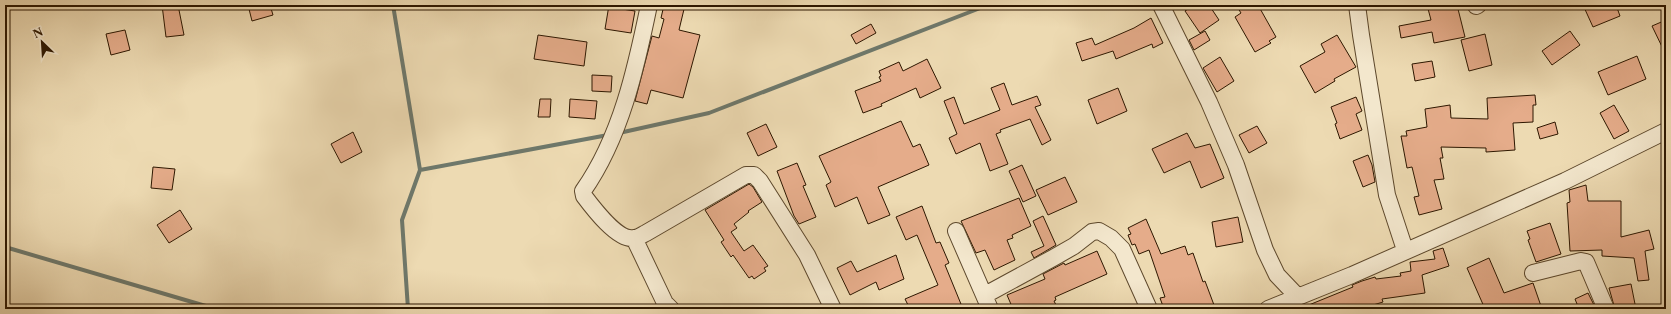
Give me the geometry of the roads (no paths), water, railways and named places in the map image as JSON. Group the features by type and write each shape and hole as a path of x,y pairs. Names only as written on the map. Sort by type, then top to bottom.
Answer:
{"street":[{"path":"649,5 645,31 630,86 613,135 595,172 583,191 584,196 614,230 625,238 634,238 646,233 746,175 754,175 760,181 806,255 832,309"},
{"path":"1161,5 1209,102 1236,165 1265,250 1276,275 1297,296"},
{"path":"1357,5 1387,195 1405,250"},
{"path":"1268,309 1352,275 1405,250 1565,181 1666,131"},
{"path":"956,231 987,302 1074,246 1092,232 1099,231 1111,238 1122,249 1149,309"},
{"path":"634,238 666,303 671,309"},
{"path":"1533,273 1581,261 1586,262 1606,309"}],"waterway":[{"path":"393,5 420,170 402,220 408,309"},
{"path":"619,133 709,113 988,5"},
{"path":"420,170 608,135"},
{"path":"5,247 216,309"}]}
